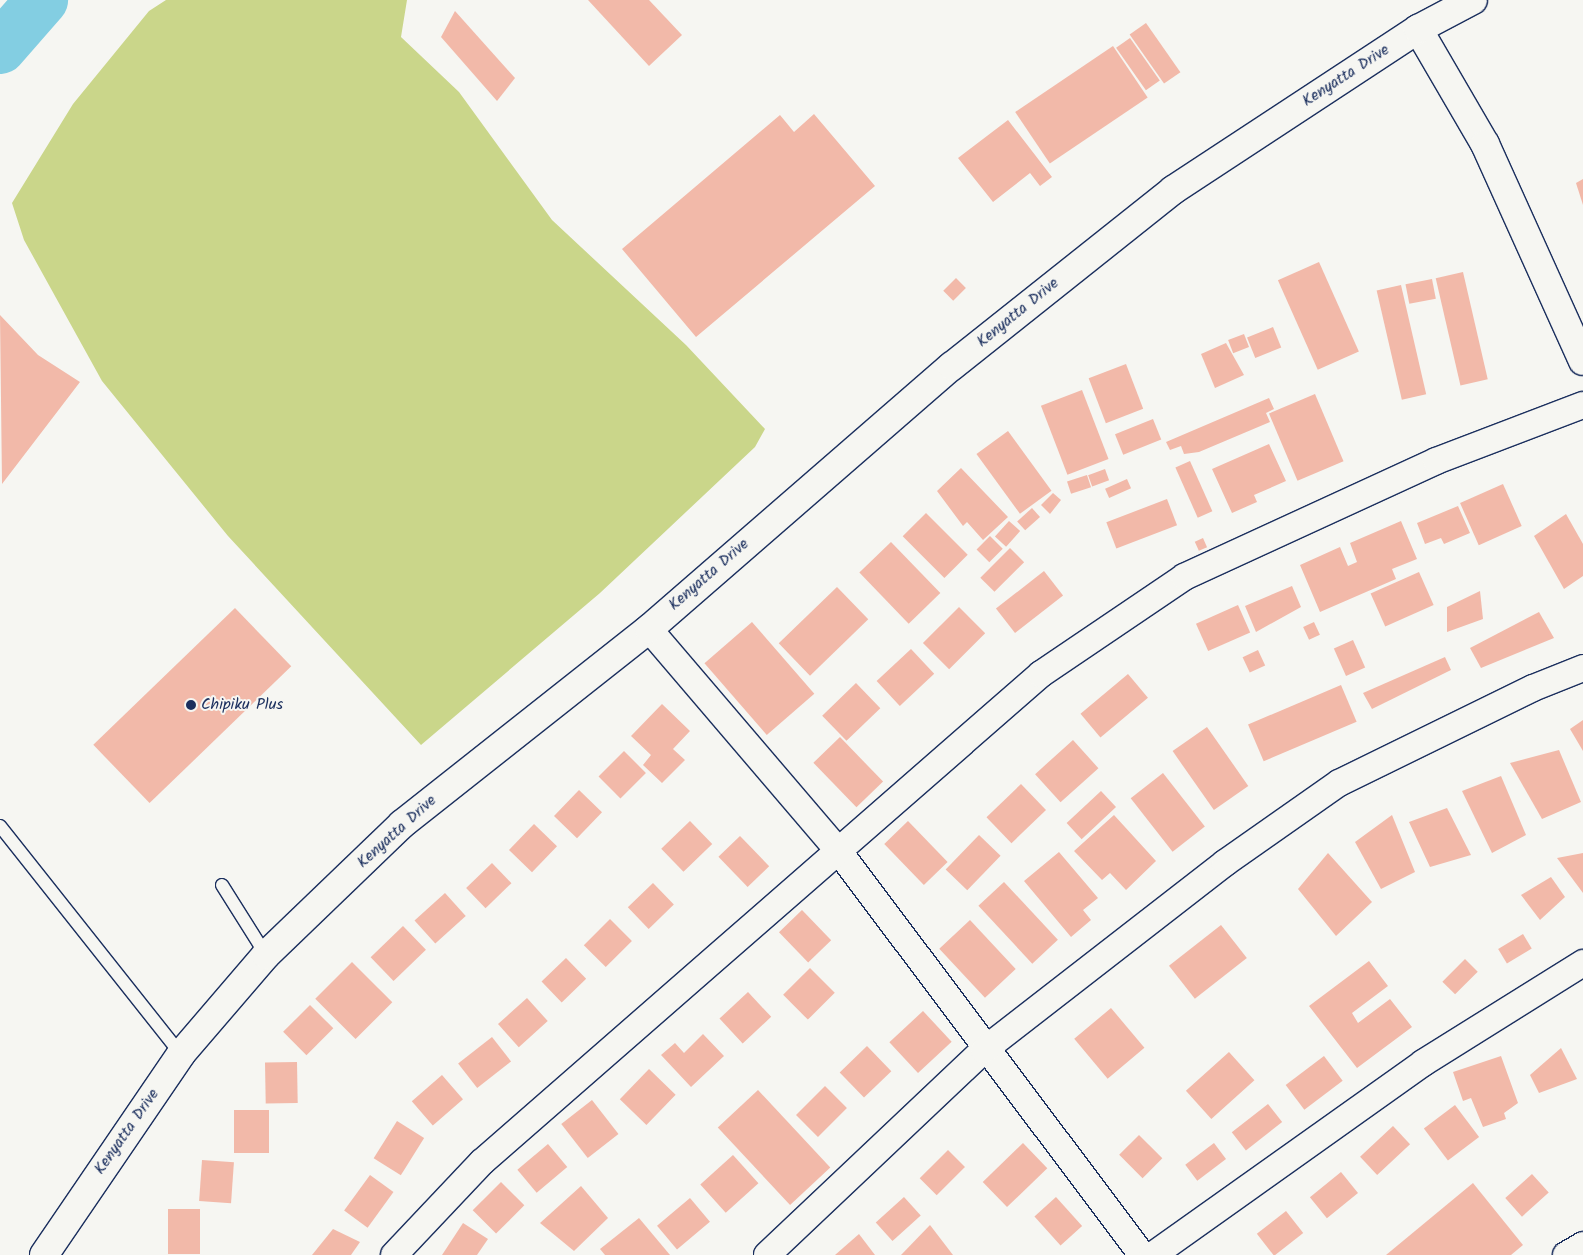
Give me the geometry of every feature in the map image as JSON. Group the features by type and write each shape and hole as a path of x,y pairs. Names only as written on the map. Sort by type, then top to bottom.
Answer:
{"main road":[{"name":"Kenyatta Drive","path":"44,1255 181,1054 266,955 402,824 648,629 952,366 1173,190 1418,28 1472,0"},
{"path":"1418,28 1485,144 1583,361"}],"street":[{"path":"394,1255 482,1162 837,849 1041,674 1184,577 1436,461 1583,405"},
{"path":"648,629 837,849 984,1050 1142,1255"},
{"path":"767,1255 984,1050 1225,864 1339,782 1533,688 1583,668"},
{"path":"1153,1255 1422,1063 1583,963"},
{"path":"1566,1255 1583,1245"}],"lane":[{"path":"0,826 181,1054"},
{"path":"222,885 266,955"}],"green space":[{"path":"166,0 407,0 401,37 459,92 552,220 686,345 765,429 755,447 600,593 421,745 228,536 102,381 24,240 12,203 73,104 149,11"}],"building":[{"path":"588,0 649,0 682,35 649,66"},
{"path":"455,11 515,78 497,101 441,37"},
{"path":"1146,23 1180,72 1164,84 1130,34"},
{"path":"1130,38 1160,81 1146,90 1116,48"},
{"path":"1113,46 1148,97 1050,163 1015,112"},
{"path":"814,114 875,186 696,337 622,249 780,115 794,132"},
{"path":"1008,120 1052,177 1040,186 1030,173 993,202 958,158"},
{"path":"1583,179 1583,205 1576,183"},
{"path":"1319,262 1359,352 1318,370 1278,280"},
{"path":"1463,272 1488,379 1460,385 1436,278"},
{"path":"956,278 966,288 953,301 943,291"},
{"path":"1432,279 1436,299 1409,304 1405,284"},
{"path":"1401,285 1426,394 1402,400 1377,291"},
{"path":"0,315 38,355 80,382 2,484"},
{"path":"1273,327 1281,347 1255,358 1247,337"},
{"path":"1244,334 1249,347 1233,353 1228,340"},
{"path":"1226,343 1244,375 1215,388 1201,354"},
{"path":"1126,364 1143,409 1106,423 1089,378"},
{"path":"1082,390 1109,459 1067,475 1041,406"},
{"path":"1315,394 1344,461 1297,481 1269,414"},
{"path":"1269,398 1274,409 1266,413 1270,422 1199,452 1184,454 1181,446 1170,450 1166,442"},
{"path":"1153,419 1161,439 1123,455 1115,434"},
{"path":"1008,431 1051,491 1020,514 976,454"},
{"path":"1269,444 1286,481 1254,495 1257,502 1232,513 1212,469"},
{"path":"1190,461 1212,511 1198,518 1175,468"},
{"path":"961,468 1008,517 983,540 967,522 963,526 937,491"},
{"path":"1105,469 1109,480 1092,486 1088,475"},
{"path":"1087,475 1091,487 1071,494 1067,481"},
{"path":"1127,479 1131,488 1109,498 1105,489"},
{"path":"1503,484 1522,526 1479,545 1460,503"},
{"path":"1053,493 1061,500 1050,514 1041,505"},
{"path":"1167,499 1177,525 1116,548 1106,522"},
{"path":"1458,506 1470,533 1444,544 1441,538 1425,544 1417,523"},
{"path":"1032,508 1040,517 1025,530 1017,521"},
{"path":"926,513 968,555 944,578 903,536"},
{"path":"1566,514 1583,544 1583,576 1564,589 1534,536"},
{"path":"1009,521 1020,531 1006,547 995,537"},
{"path":"1401,521 1417,559 1392,569 1396,579 1320,612 1300,565 1340,547 1348,566 1357,562 1350,543"},
{"path":"990,536 1003,549 989,562 977,549"},
{"path":"1203,538 1207,547 1199,551 1195,542"},
{"path":"891,542 940,593 909,624 859,573"},
{"path":"1010,548 1024,562 994,592 980,578"},
{"path":"1044,571 1063,595 1015,633 996,609"},
{"path":"1419,572 1434,605 1385,626 1371,594"},
{"path":"1292,586 1301,607 1256,632 1245,606"},
{"path":"837,587 868,619 810,676 779,643"},
{"path":"1480,591 1483,619 1447,632 1447,607"},
{"path":"1238,605 1250,632 1208,651 1196,624"},
{"path":"959,607 985,633 949,669 923,643"},
{"name":"Chipiku Plus","path":"235,608 291,666 150,803 93,745"},
{"path":"1539,612 1554,638 1481,668 1470,648"},
{"path":"752,622 814,694 767,735 704,663"},
{"path":"1314,622 1320,635 1309,640 1303,627"},
{"path":"1353,640 1365,667 1346,676 1334,649"},
{"path":"911,649 934,674 900,706 877,681"},
{"path":"1258,650 1265,665 1250,673 1243,657"},
{"path":"1445,657 1451,670 1372,709 1363,693"},
{"path":"1128,674 1148,698 1100,738 1081,714"},
{"path":"856,683 880,708 847,741 822,716"},
{"path":"1341,685 1357,722 1264,761 1248,724"},
{"path":"662,704 690,731 673,749 685,760 662,783 643,765 651,755 631,736"},
{"path":"1583,720 1583,751 1570,729"},
{"path":"1207,727 1248,786 1214,810 1173,751"},
{"path":"840,737 883,782 856,807 813,763"},
{"path":"1073,740 1098,768 1061,802 1035,774"},
{"path":"1559,750 1581,802 1542,819 1510,763"},
{"path":"624,751 646,773 620,798 599,776"},
{"path":"1163,773 1205,827 1173,852 1131,798"},
{"path":"1501,776 1526,835 1492,853 1462,791"},
{"path":"1021,784 1046,810 1011,843 986,817"},
{"path":"579,790 602,812 577,838 554,816"},
{"path":"1101,791 1116,807 1082,839 1067,823"},
{"path":"1447,808 1471,855 1430,867 1409,822"},
{"path":"1114,815 1156,861 1126,890 1110,873 1102,880 1074,851"},
{"path":"1392,815 1415,872 1381,889 1355,842"},
{"path":"690,821 712,844 683,872 661,849"},
{"path":"908,821 948,862 924,885 884,844"},
{"path":"534,824 557,846 532,872 509,850"},
{"path":"979,835 1001,856 967,890 946,870"},
{"path":"740,836 769,866 748,887 718,857"},
{"path":"1059,852 1098,898 1083,910 1091,920 1071,937 1024,881"},
{"path":"1328,853 1372,902 1336,936 1298,889"},
{"path":"1583,853 1583,893 1557,858"},
{"path":"492,863 511,883 486,908 466,888"},
{"path":"1551,877 1565,897 1540,920 1521,895"},
{"path":"1004,882 1058,940 1032,964 978,906"},
{"path":"653,883 674,905 649,929 628,907"},
{"path":"445,893 466,916 435,943 415,920"},
{"path":"802,910 831,940 808,962 779,932"},
{"path":"610,919 632,941 606,967 584,945"},
{"path":"970,920 1016,969 985,998 939,949"},
{"path":"1221,925 1247,958 1195,999 1169,966"},
{"path":"403,926 426,950 394,981 371,957"},
{"path":"1523,934 1532,949 1507,964 1498,949"},
{"path":"566,958 586,979 562,1002 542,982"},
{"path":"1465,959 1478,972 1455,994 1442,982"},
{"path":"1369,961 1388,986 1352,1013 1358,1023 1390,999 1412,1027 1357,1068 1309,1006"},
{"path":"352,962 392,1002 356,1039 315,999"},
{"path":"810,968 835,993 808,1020 783,995"},
{"path":"748,992 771,1017 743,1043 719,1019"},
{"path":"527,998 548,1021 519,1047 498,1024"},
{"path":"310,1005 333,1028 306,1055 283,1032"},
{"path":"1111,1008 1144,1048 1108,1079 1074,1039"},
{"path":"923,1011 952,1042 918,1073 889,1042"},
{"path":"703,1034 724,1056 691,1087 661,1055 675,1043 684,1053"},
{"path":"492,1037 511,1061 477,1088 458,1063"},
{"path":"867,1046 891,1071 864,1098 840,1072"},
{"path":"1561,1048 1577,1079 1539,1093 1530,1075"},
{"path":"1229,1052 1254,1080 1211,1119 1186,1091"},
{"path":"1324,1056 1343,1081 1304,1110 1286,1085"},
{"path":"1501,1056 1518,1103 1504,1113 1506,1119 1483,1127 1471,1098 1463,1101 1453,1072"},
{"path":"297,1062 298,1103 266,1104 265,1063"},
{"path":"649,1069 676,1095 646,1125 620,1099"},
{"path":"442,1075 463,1099 433,1125 412,1101"},
{"path":"825,1086 847,1108 818,1137 796,1115"},
{"path":"758,1090 830,1168 790,1205 718,1128"},
{"path":"592,1100 618,1134 588,1158 561,1124"},
{"path":"1268,1104 1282,1122 1246,1150 1232,1132"},
{"path":"1455,1105 1479,1137 1448,1160 1424,1128"},
{"path":"234,1110 269,1110 269,1153 234,1153"},
{"path":"397,1121 424,1138 401,1175 374,1158"},
{"path":"1393,1126 1410,1144 1377,1175 1360,1157"},
{"path":"1139,1135 1162,1158 1143,1178 1119,1155"},
{"path":"1023,1143 1047,1168 1007,1207 983,1182"},
{"path":"1214,1143 1226,1159 1197,1181 1185,1165"},
{"path":"548,1144 567,1167 537,1193 517,1170"},
{"path":"948,1150 965,1167 937,1195 920,1178"},
{"path":"733,1155 758,1183 726,1213 700,1184"},
{"path":"202,1160 234,1162 231,1203 199,1201"},
{"path":"1341,1172 1358,1193 1327,1218 1310,1197"},
{"path":"1532,1174 1549,1193 1522,1217 1505,1198"},
{"path":"370,1175 393,1192 368,1228 344,1211"},
{"path":"501,1182 524,1205 496,1234 473,1210"},
{"path":"1473,1183 1523,1245 1511,1255 1386,1255"},
{"path":"581,1186 608,1218 574,1251 540,1223"},
{"path":"904,1197 921,1216 892,1241 876,1222"},
{"path":"1056,1197 1082,1226 1061,1245 1034,1216"},
{"path":"690,1198 710,1222 677,1249 657,1226"},
{"path":"168,1209 200,1209 200,1254 168,1254"},
{"path":"1286,1211 1303,1233 1275,1255 1257,1234"},
{"path":"639,1218 670,1255 605,1255 600,1249"},
{"path":"463,1223 488,1239 477,1255 442,1255"},
{"path":"930,1225 953,1255 901,1255"},
{"path":"333,1229 360,1242 351,1255 312,1255"},
{"path":"859,1234 875,1255 835,1255"}],"waterway":[{"path":"0,48 42,0"}],"place":[{"name":"Chipiku Plus","path":"191,705"}]}
